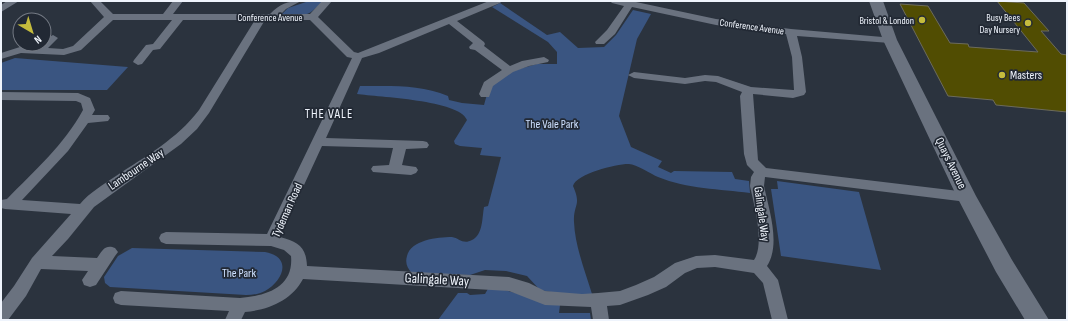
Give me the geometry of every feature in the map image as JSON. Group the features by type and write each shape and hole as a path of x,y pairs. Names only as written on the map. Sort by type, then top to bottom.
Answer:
{"street":[{"path":"1,9 14,1"},
{"path":"52,52 64,52 74,50 110,17 95,1"},
{"path":"166,17 178,1"},
{"name":"Lambourne Way","path":"1,316 20,291 37,262 63,235 83,210 107,189 172,145 193,126 268,17 283,7 296,1"},
{"path":"313,17 327,1"},
{"path":"358,56 375,51 498,1"},
{"name":"Conference Avenue","path":"615,1 631,3 716,22 791,32 890,40"},
{"name":"Quays Avenue","path":"876,1 890,40 967,197 1004,266 1038,320"},
{"path":"600,42 611,32 631,3"},
{"name":"Conference Avenue","path":"110,17 313,17 351,55 358,56"},
{"path":"138,62 150,47 156,47 180,17"},
{"path":"450,20 479,44 476,46 509,70"},
{"path":"634,76 685,81 716,79 730,82 750,91 793,94 800,92 797,56 791,32"},
{"path":"1,56 13,52"},
{"name":"Tydeman Road","path":"297,272 299,258 298,253 289,245 271,240 358,56"},
{"path":"484,85 509,70 530,62 544,60"},
{"path":"750,91 747,94 746,100 750,154 752,162 762,172"},
{"path":"1,96 78,97 86,101 89,110 85,119 60,152 5,204"},
{"path":"85,119 104,118"},
{"path":"318,142 423,145"},
{"path":"394,169 401,144"},
{"path":"378,169 411,170"},
{"name":"Galingale Way","path":"297,272 509,284 523,288 535,295 545,298 598,300 620,298 660,282 680,268 696,262 715,261 758,267 763,262 767,246 757,186 758,177 762,172 967,197"},
{"path":"5,204 83,210"},
{"path":"166,238 271,240"},
{"path":"90,280 110,252"},
{"path":"37,262 101,265"},
{"path":"758,267 770,280 780,320"},
{"path":"121,298 240,305 262,303 279,295 292,283 297,272"},
{"path":"598,300 600,320"},
{"path":"233,320 240,305"}],"green space":[{"path":"309,1 323,1 313,11 305,15 282,14 288,8"},
{"name":"The Vale Park","path":"500,3 547,35 560,32 578,48 604,47 616,35 633,10 651,14 637,39 619,116 631,147 662,161 658,167 671,173 674,171 732,172 735,179 749,181 750,193 680,184 658,177 631,164 622,164 597,170 581,178 573,186 577,198 574,222 576,240 592,294 573,296 540,290 527,276 506,271 485,270 470,275 412,273 407,265 407,256 409,251 419,243 425,240 439,238 452,237 466,242 476,238 480,230 484,207 488,206 501,157 480,155 482,148 460,146 455,144 454,141 467,120 461,113 450,108 399,98 357,94 360,86 405,86 437,92 448,96 449,100 484,105 489,87 512,71 537,64 557,64 557,52 548,42 492,7"},
{"path":"15,58 128,67 107,90 1,90 1,63"},
{"path":"777,181 859,192 881,270 781,256 771,189 778,189"},
{"name":"The Park","path":"132,248 265,252 274,255 279,259 282,264 282,270 277,281 271,287 258,294 251,295 110,287 105,283 104,277 118,256"},
{"path":"489,287 560,305 559,313 590,313 591,320 438,320 458,293 467,293 470,295 485,294"}],"building":[{"name":"Masters","path":"997,1 1024,3 1049,31 1041,31 1061,54 1067,55 1067,112 996,105 993,100 948,96 900,4 928,6 950,43 968,44 969,47 1038,52"}],"place":[{"name":"Bristol & London","path":"922,20"},
{"name":"Busy Bees Day Nursery","path":"1028,23"},
{"name":"Masters","path":"1002,75"}],"district":[{"name":"THE VALE","path":"329,113"}]}
